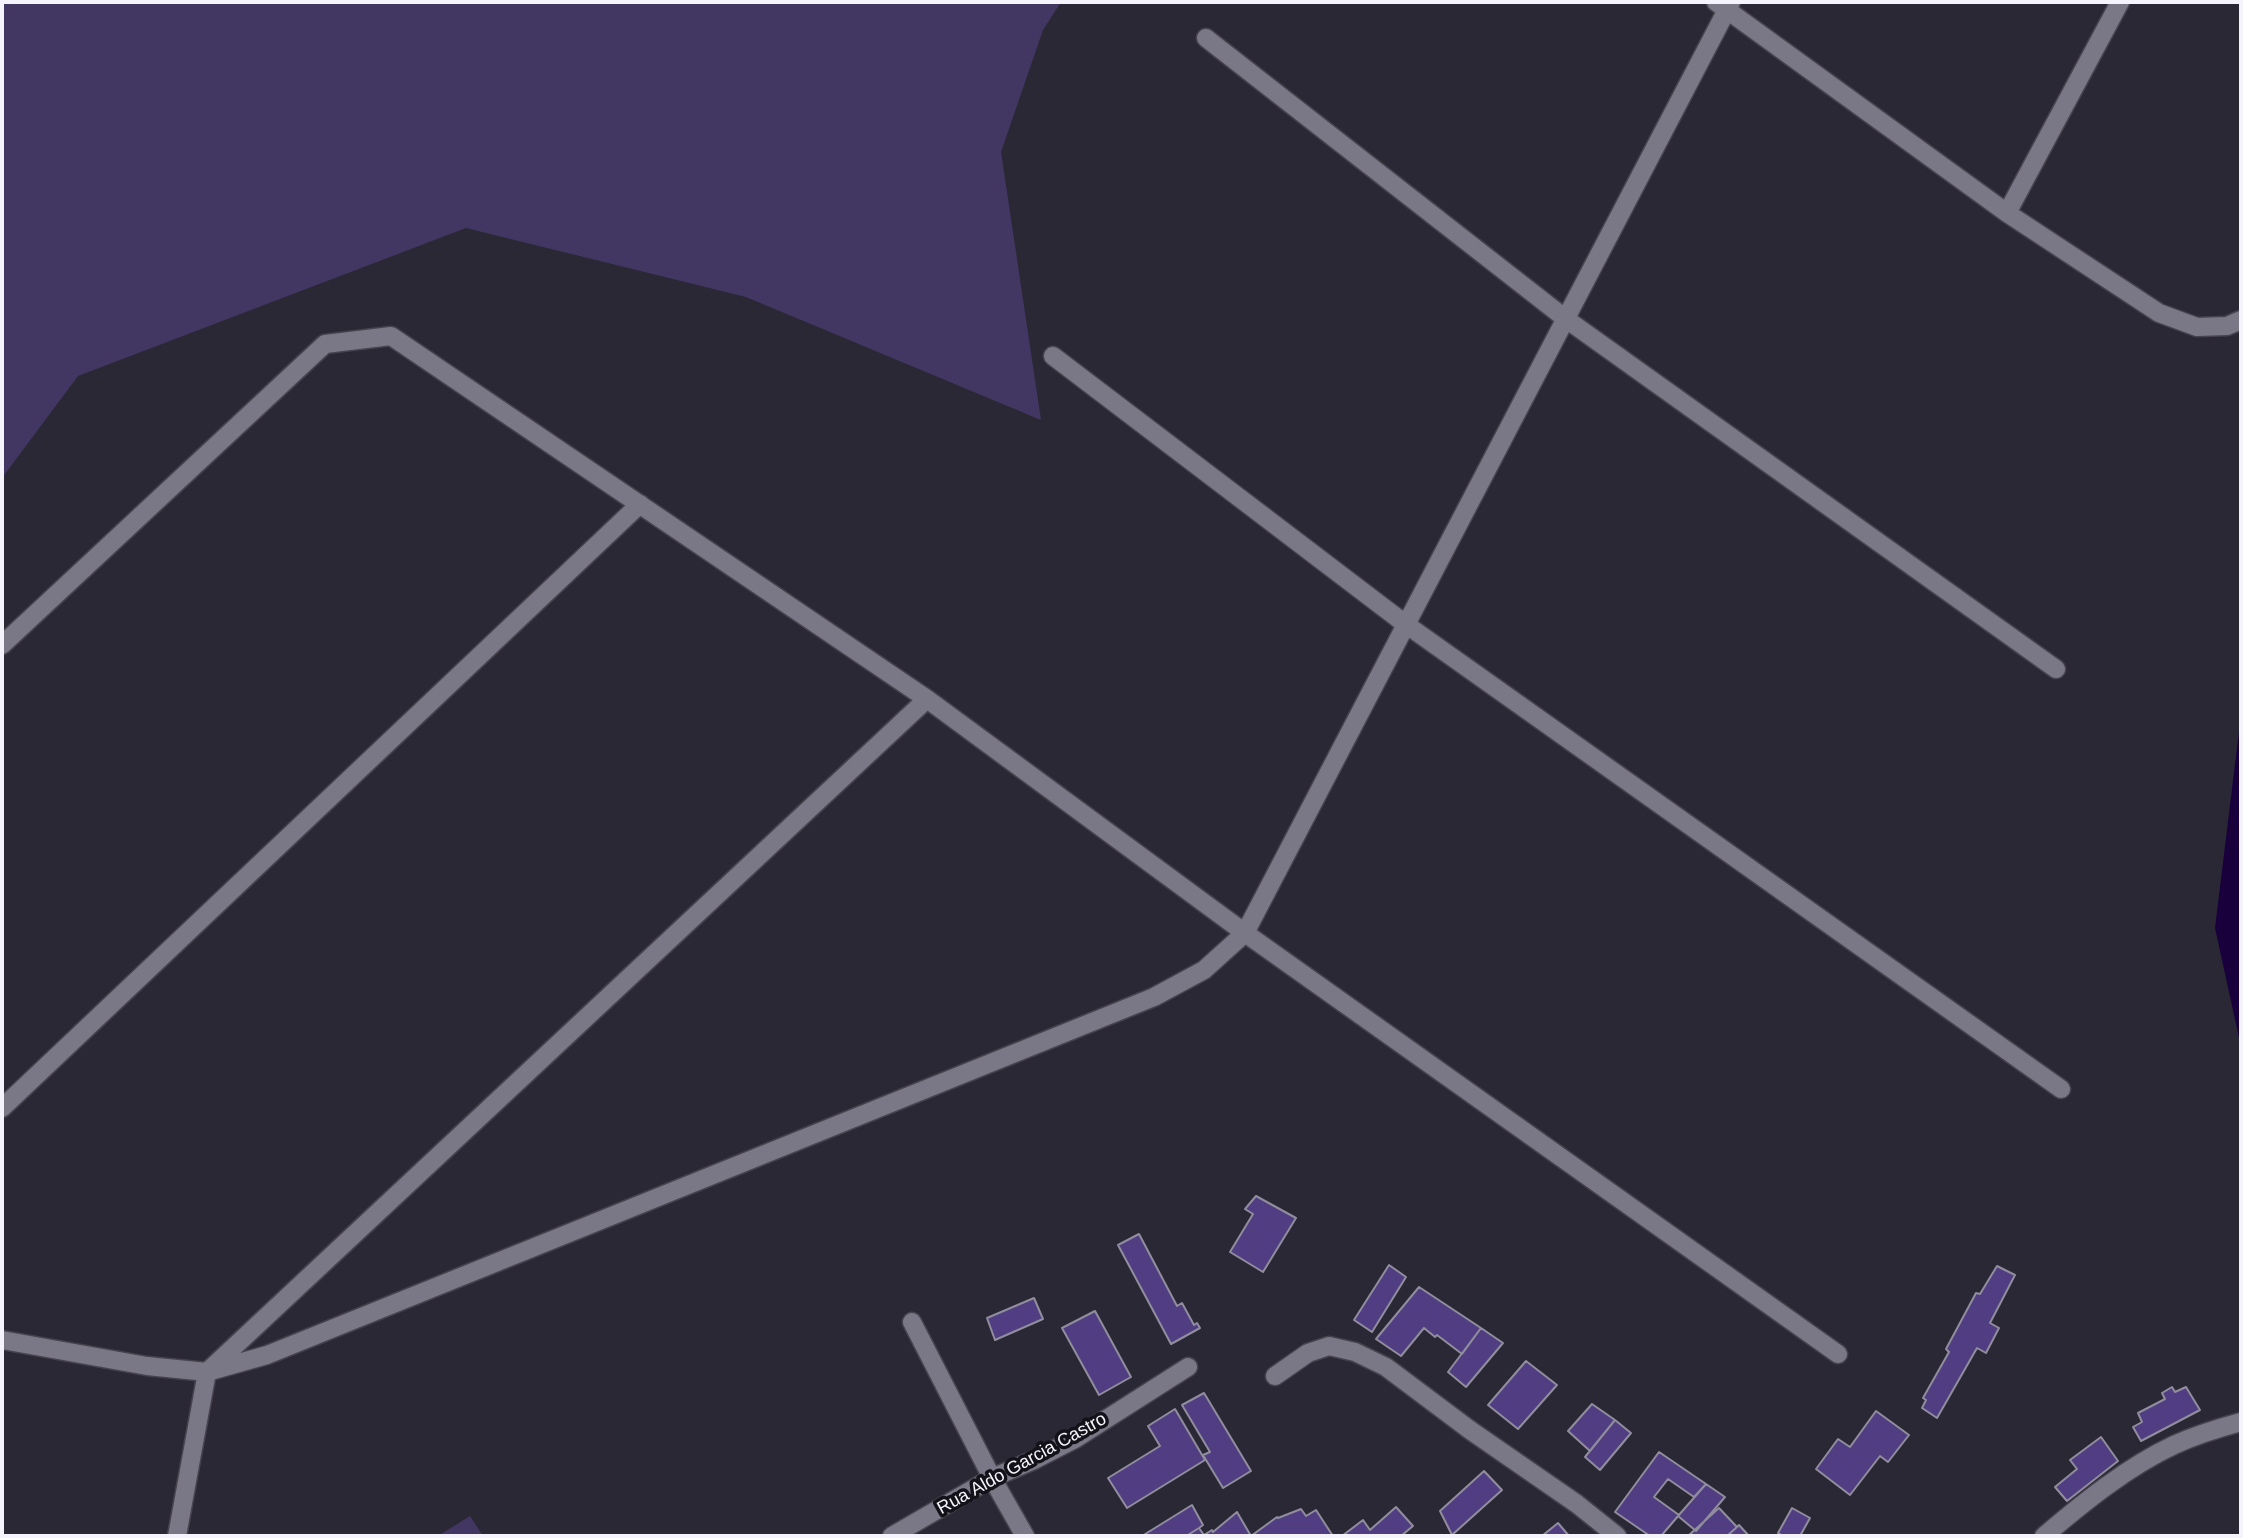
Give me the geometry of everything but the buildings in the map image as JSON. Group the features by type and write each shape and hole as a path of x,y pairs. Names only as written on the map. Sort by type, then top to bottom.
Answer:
{"street":[{"path":"2007,213 2120,2"},
{"path":"2,1340 147,1366 207,1372 267,1355 1154,997 1203,970 1245,933 1404,623 1566,319 1725,4 2007,213 2159,313 2197,327 2227,326 2241,320"},
{"path":"1206,38 1566,319 2056,669"},
{"path":"2,645 325,344 391,336 927,699 1245,933 1838,1354"},
{"path":"1054,356 1404,623 2062,1089"},
{"path":"2,1108 640,504"},
{"path":"177,1536 207,1372 927,699"},
{"path":"912,1322 1025,1536"},
{"path":"1275,1376 1308,1353 1329,1346 1356,1352 1386,1367 1470,1430 1577,1504 1617,1536"},
{"name":"Rua Aldo Garcia Castro","path":"892,1536 992,1478 1075,1439 1188,1367"},
{"path":"2044,1536 2144,1462 2174,1445 2241,1422"}],"shaded area":[{"path":"2,2 1061,2 1043,30 1001,152 1041,420 746,297 466,228 78,376 2,478"},
{"path":"2241,715 2241,1047 2215,928"},
{"path":"470,1516 483,1536 438,1536"}]}
